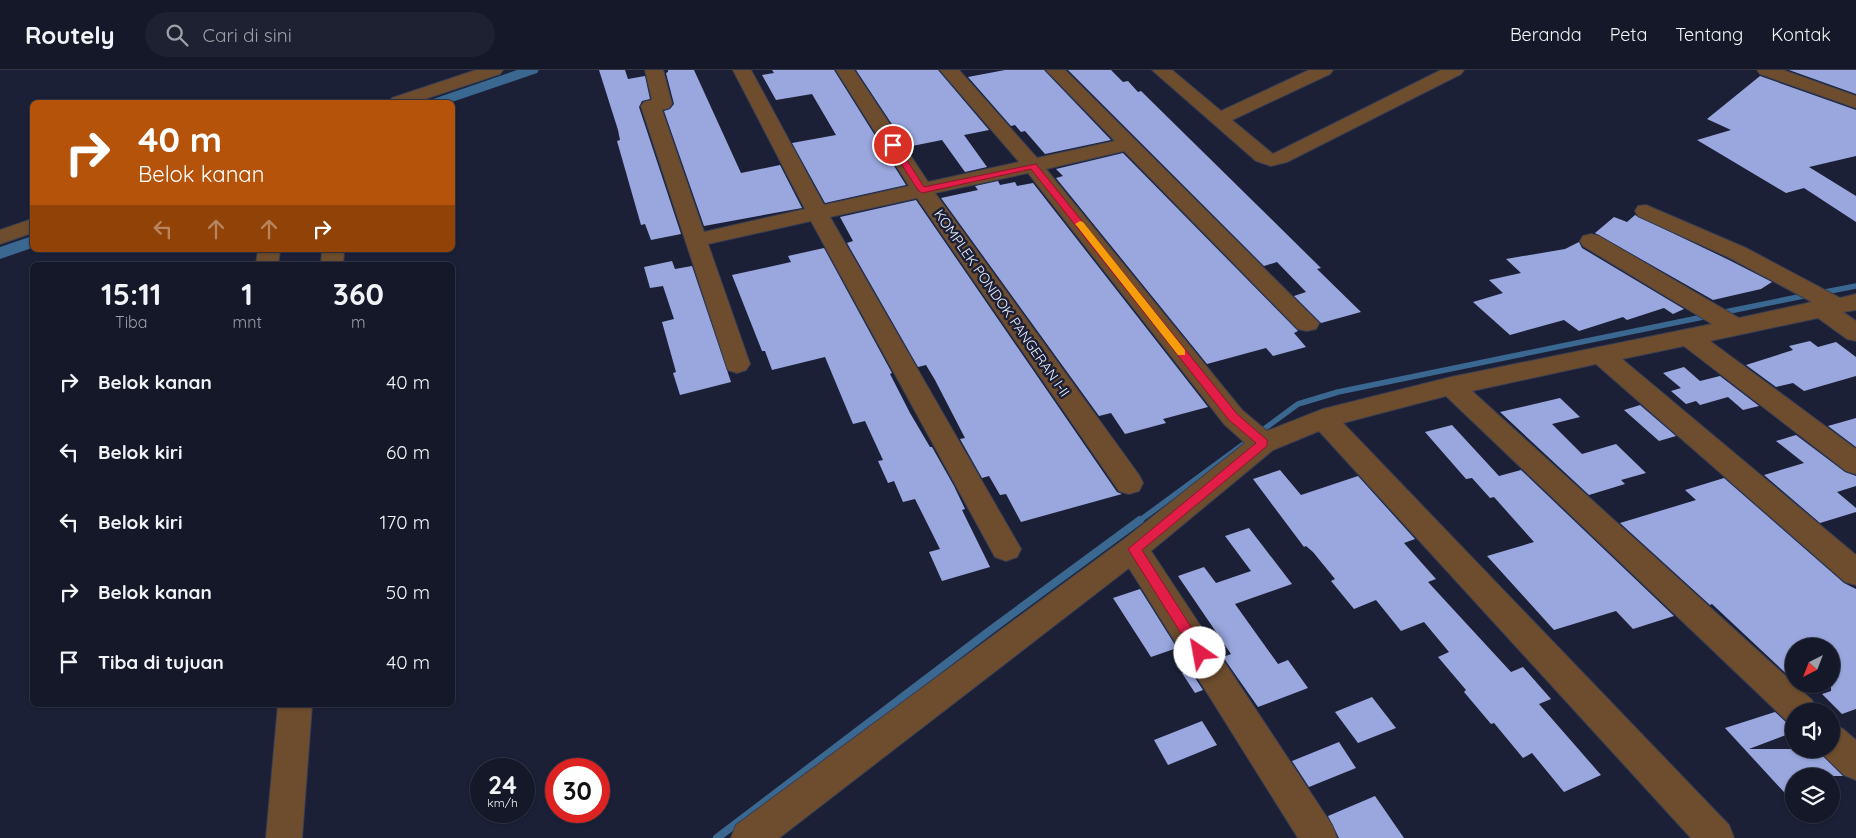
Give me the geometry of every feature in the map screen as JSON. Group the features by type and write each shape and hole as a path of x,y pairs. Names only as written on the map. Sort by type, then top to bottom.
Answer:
{"street":[{"path":"405,100 494,70"},
{"path":"654,70 662,104 652,106 737,364"},
{"path":"742,70 818,214 1006,549"},
{"name":"KOMPLEK PONDOK PANGERAN I-II","path":"845,70 922,190 1129,483"},
{"path":"949,70 1033,166 1233,417 1261,441"},
{"path":"1055,70 1307,323"},
{"path":"1161,70 1263,157 1271,160 1280,158 1455,70"},
{"path":"1219,119 1324,70"},
{"path":"1766,70 1856,102"},
{"path":"696,240 1130,144"},
{"path":"1646,211 1721,245 1834,304 1856,333"},
{"path":"0,237 30,227"},
{"path":"1591,242 1722,318"},
{"path":"749,838 1137,544 1261,441 1322,419 1451,386 1687,336 1722,318 1834,304"},
{"path":"1687,336 1856,464"},
{"path":"1601,355 1856,573"},
{"path":"1451,386 1791,703"},
{"path":"1322,419 1716,838"},
{"path":"1137,544 1134,549 1136,553 1319,838"},
{"path":"284,838 295,707"},
{"path":"1840,748 1856,763"}],"building":[{"path":"599,70 625,70 628,79 645,76 650,99 642,101 639,107 681,234 651,240 645,224 641,225 617,141 620,140 618,130"},
{"path":"668,70 694,70 741,173 780,165 802,208 704,226 664,111 670,109 674,104 666,73"},
{"path":"772,70 834,70 906,185 825,203 792,143 836,135 812,94 776,100 762,75 774,73"},
{"path":"856,70 938,70 989,130 964,135 987,167 965,172 942,140 907,147"},
{"path":"1005,70 1044,70 1111,140 1045,154 1025,131 1021,132 1015,125 1011,126 968,77"},
{"path":"1068,70 1111,70 1123,82 1128,81 1138,92 1141,91 1321,268 1317,269 1361,312 1321,323 1294,296 1306,292 1277,262 1264,266"},
{"path":"1789,70 1856,70 1856,94"},
{"path":"1760,76 1856,110 1856,156 1809,167 1856,196 1856,222 1804,188 1786,193 1697,140 1731,130 1707,119"},
{"path":"1123,153 1298,331 1294,333 1306,347 1273,356 1266,348 1207,364 1056,178 1063,176 1056,169"},
{"path":"998,181 1000,185 1015,182 1017,186 1033,183 1208,407 1163,419 1166,423 1125,434 1111,413 1099,416 941,198 978,190 975,186"},
{"path":"916,200 1117,492 1122,494 1021,522 1006,494 1000,495 989,476 982,478 960,439 965,438 935,380 926,365 918,367 847,243 853,241 840,217"},
{"path":"1635,215 1772,282 1761,289 1713,300 1595,233 1614,217 1627,222"},
{"path":"1579,242 1582,248 1684,309 1673,314 1664,308 1627,320 1623,317 1579,331 1564,320 1510,335 1473,302 1503,293 1489,280 1521,273 1506,259 1565,249"},
{"path":"824,248 892,373 890,374 910,413 954,486 965,509 962,510 990,567 942,581 929,552 940,549 915,499 903,502 894,481 888,483 878,461 883,460 865,421 853,424 825,357 772,370 765,351 762,351 732,275 791,262 788,256"},
{"path":"672,261 675,269 692,266 731,382 680,395 673,373 676,372 662,322 674,319 663,286 650,288 644,267"},
{"path":"1810,341 1818,347 1836,342 1856,357 1856,376 1804,391 1793,383 1776,387 1746,365 1793,350 1789,346"},
{"path":"1684,367 1700,381 1720,376 1759,406 1743,410 1728,397 1700,405 1696,401 1686,404 1671,391 1681,388 1663,373"},
{"path":"1560,398 1580,417 1552,424 1582,454 1616,444 1646,473 1621,480 1625,484 1589,495 1500,412"},
{"path":"1640,405 1676,436 1659,441 1624,410"},
{"path":"1856,418 1856,447 1828,426"},
{"path":"1452,425 1499,476 1521,470 1674,616 1633,629 1616,611 1554,630 1487,556 1534,542 1494,497 1490,498 1472,478 1466,479 1425,432"},
{"path":"1796,435 1845,472 1856,476 1856,486 1837,492 1856,508 1856,512 1820,523 1764,475 1804,463 1776,441"},
{"path":"1280,470 1301,495 1358,476 1415,539 1404,543 1436,579 1428,582 1511,672 1523,667 1551,699 1539,704 1601,775 1564,792 1532,753 1523,758 1494,723 1491,724 1464,692 1466,690 1438,657 1449,652 1424,622 1401,631 1376,600 1354,609 1331,581 1335,579 1313,552 1306,546 1304,547 1253,479"},
{"path":"1724,478 1844,583 1856,589 1856,709 1842,714 1840,712 1840,703 1831,703 1822,694 1840,693 1840,638 1785,638 1785,673 1712,604 1710,605 1620,523 1696,500 1685,490"},
{"path":"1249,528 1292,584 1235,604 1278,664 1288,660 1308,688 1258,707 1223,657 1231,654 1178,576 1204,567 1216,583 1251,571 1225,536"},
{"path":"1140,589 1177,648 1151,657 1113,598"},
{"path":"1190,670 1203,690 1195,693 1182,673"},
{"path":"1372,697 1396,728 1358,743 1335,712"},
{"path":"1775,712 1785,721 1785,735 1749,749 1785,749 1785,758 1825,758 1835,768 1785,768 1785,793 1725,728"},
{"path":"1202,721 1217,745 1168,765 1154,740"},
{"path":"1339,742 1356,768 1309,787 1292,761"},
{"path":"1375,796 1404,838 1339,838 1328,816"}],"waterway":[{"path":"444,100 532,70"},
{"path":"0,253 30,243"},
{"path":"1820,293 1856,286"},
{"path":"1720,313 1808,295"},
{"path":"1139,521 1298,404 1338,392 1708,316"},
{"path":"717,838 992,629 1140,520"}],"slow traffic":[{"path":"1080,224 1182,353"}],"route":[{"path":"893,145 922,190 1033,166 1233,417 1263,443 1137,544 1134,549 1200,653"}]}
